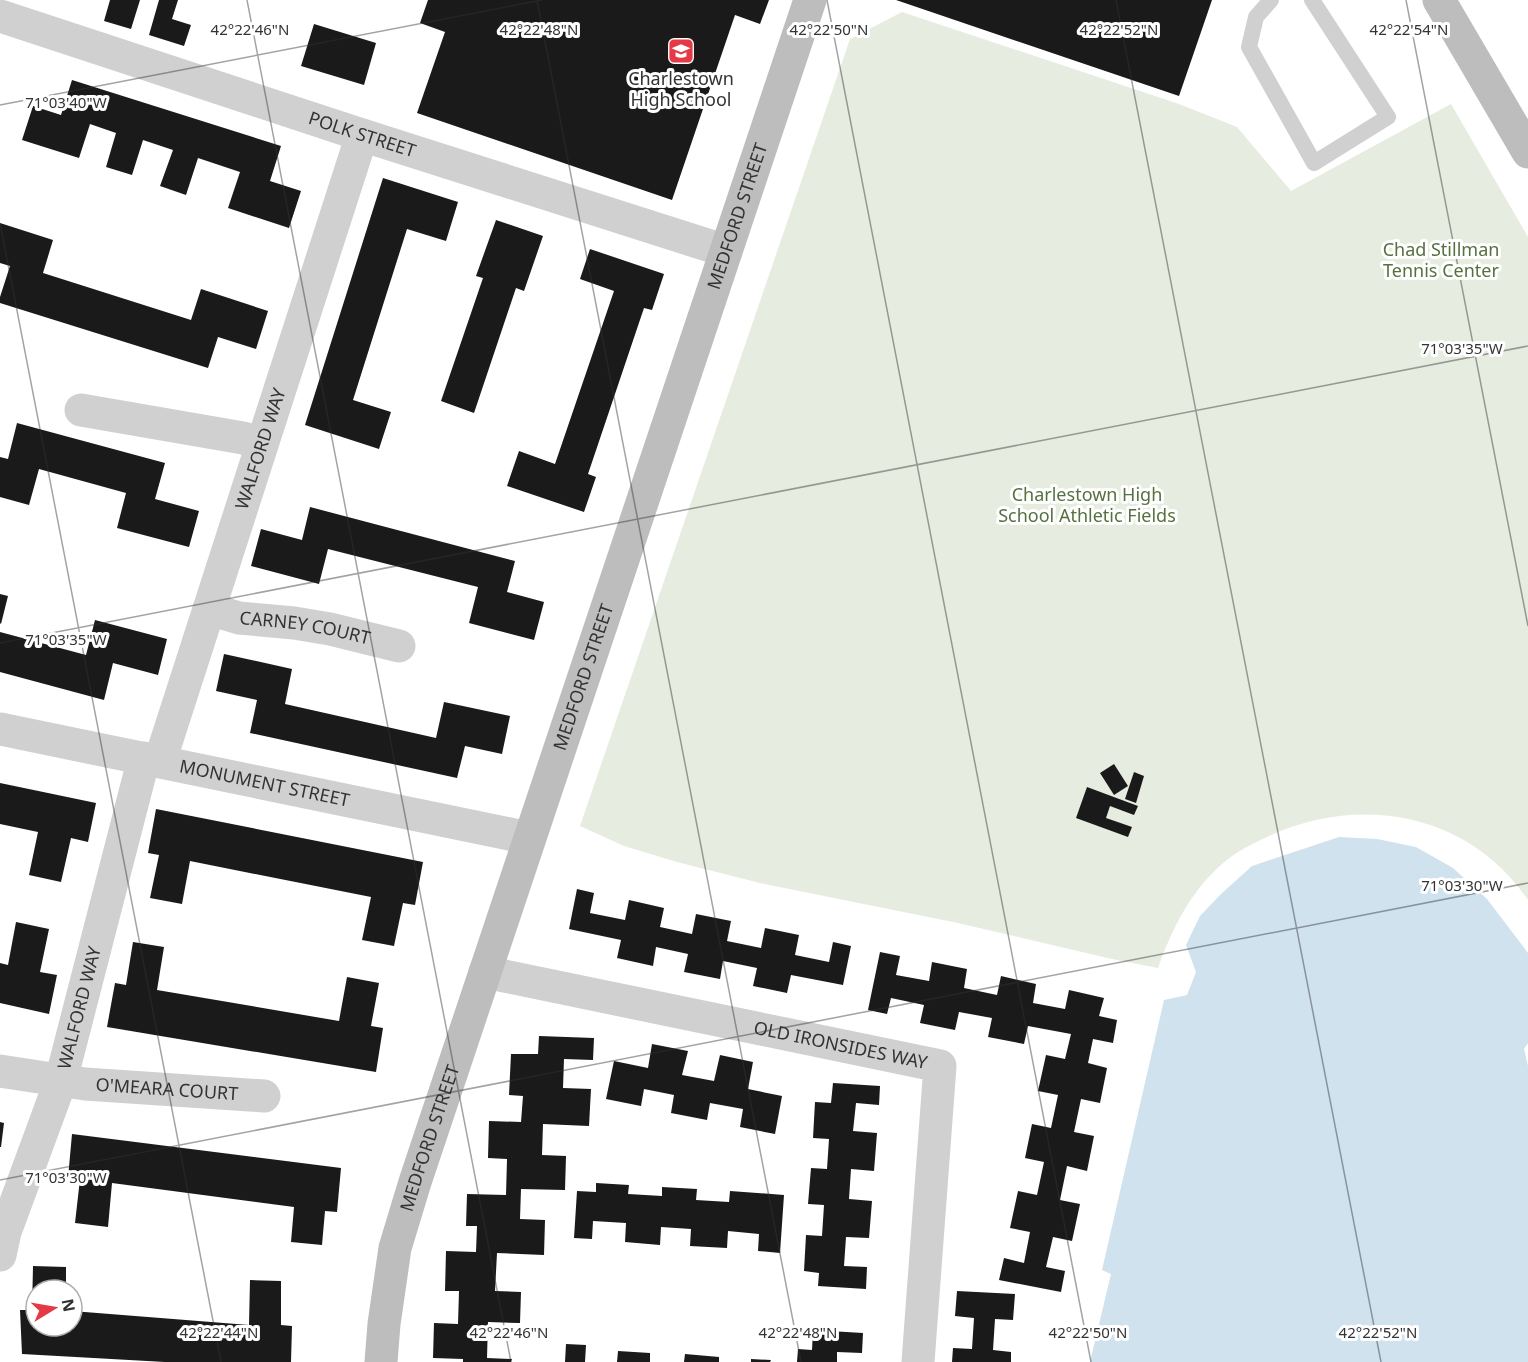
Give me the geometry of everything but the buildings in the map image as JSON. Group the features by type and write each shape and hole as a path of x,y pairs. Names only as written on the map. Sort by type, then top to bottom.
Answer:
{"main road":[{"name":"MEDFORD STREET","path":"381,1362 395,1248 415,1182 810,0"},
{"path":"1439,0 1528,152"}],"street":[{"name":"POLK STREET","path":"1,20 726,251"},
{"name":"WALFORD WAY","path":"0,1255 5,1232 61,1080 152,760 209,609 362,135"},
{"path":"81,410 243,438 262,444"},
{"name":"CARNEY COURT","path":"209,609 239,618 330,629 399,646"},
{"name":"MONUMENT STREET","path":"0,729 529,838"},
{"name":"OLD IRONSIDES WAY","path":"485,972 940,1066 918,1362"},
{"name":"O'MEARA COURT","path":"0,1071 85,1084 264,1096"}],"lane":[{"path":"1271,0 1256,17 1249,47 1314,164 1388,117 1312,0"}],"green space":[{"name":"Charlestown High School Athletic Fields","path":"902,12 1179,104 1237,127 1291,191 1451,104 1528,237 1528,900 1504,871 1476,847 1444,830 1411,820 1376,815 1340,816 1304,823 1269,836 1227,860 1191,899 1169,939 1158,968 958,923 760,883 624,846 580,826 850,39"}],"water":[{"path":"1339,837 1377,839 1416,847 1453,868 1487,899 1528,953 1528,1043 1524,1049 1528,1066 1528,1362 1090,1362 1111,1274 1102,1270 1164,1000 1187,995 1196,972 1186,945 1200,916 1252,866"}],"place":[{"name":"Charlestown High School","path":"681,51"}],"park label":[{"name":"Chad Stillman Tennis Center","path":"1441,260"}]}
